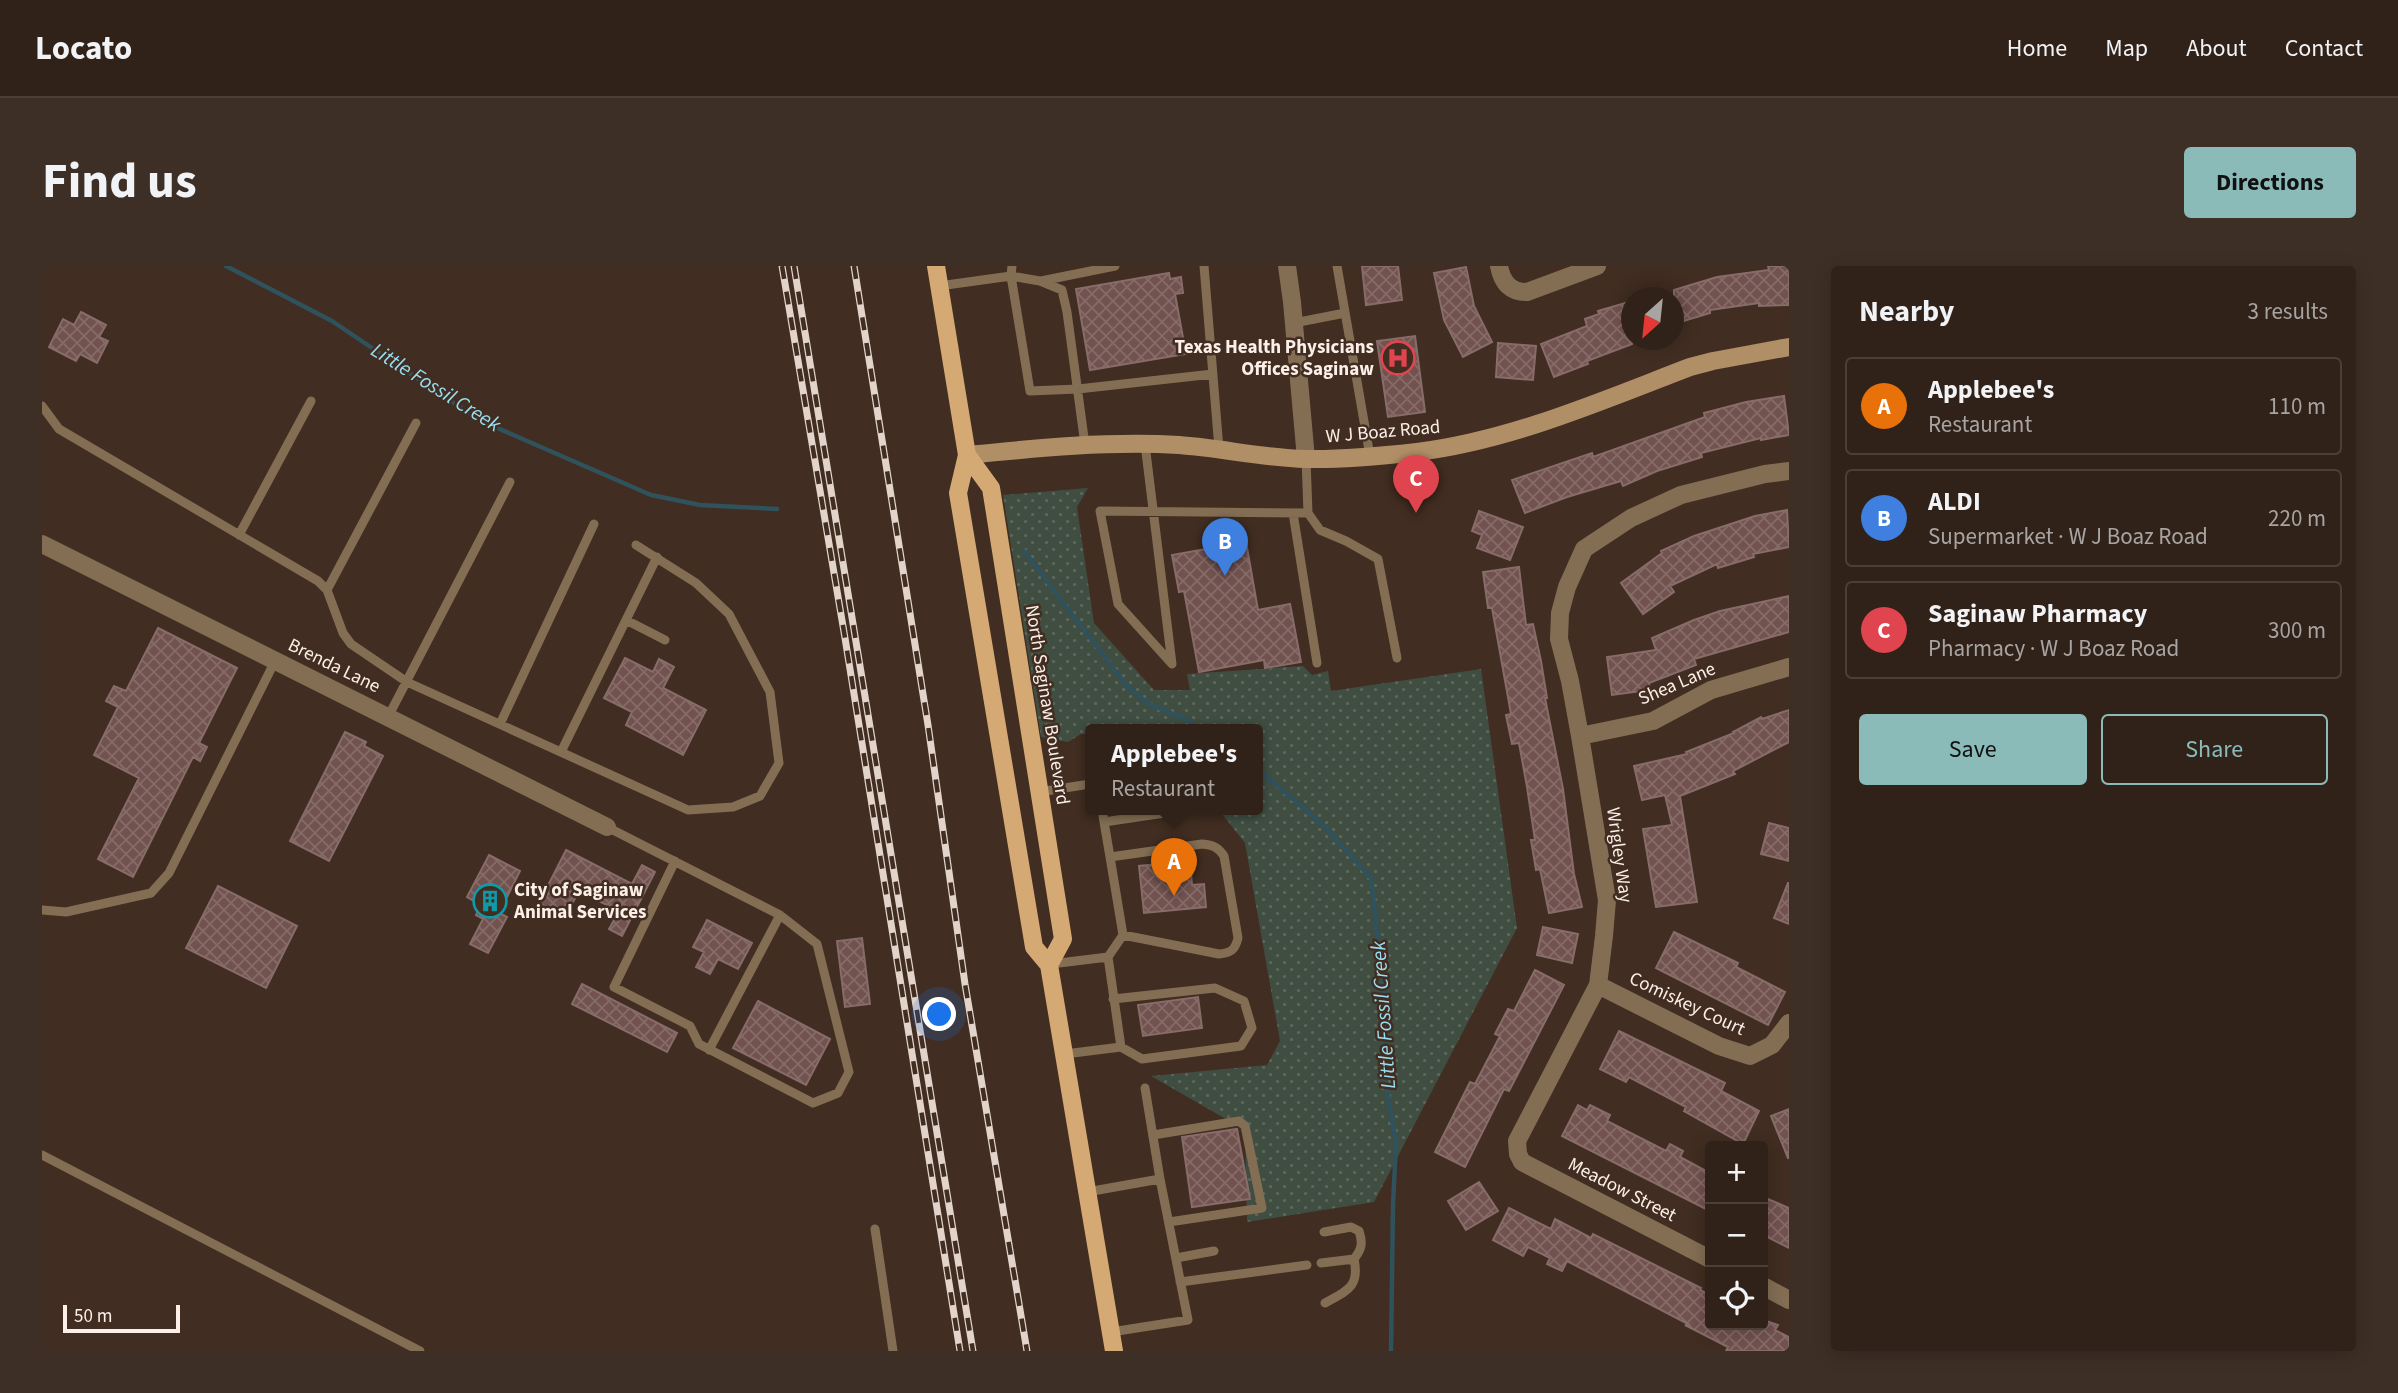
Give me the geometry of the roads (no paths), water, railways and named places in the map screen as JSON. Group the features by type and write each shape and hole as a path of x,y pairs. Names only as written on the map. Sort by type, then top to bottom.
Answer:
{"main road":[{"name":"North Saginaw Boulevard","path":"936,266 967,455 958,493 1034,947 1049,965 1114,1351"},
{"name":"W J Boaz Road","path":"967,455 1085,445 1145,444 1306,459 1439,449 1489,438 1552,419 1690,367 1789,348"},
{"name":"North Saginaw Boulevard","path":"967,455 991,488 1040,792 1063,939 1049,965"}],"street":[{"path":"1287,266 1306,459"},
{"path":"1499,266 1505,283 1520,292 1534,290 1597,266"},
{"name":"Wrigley Way","path":"1518,1154 1517,1141 1598,985 1607,900 1570,681 1559,639 1560,613 1567,587 1584,549 1631,518 1681,495 1765,474 1789,471"},
{"name":"Brenda Lane","path":"42,544 607,827"},
{"name":"Shea Lane","path":"1580,736 1653,721 1711,690 1789,667"},
{"name":"Comiskey Court","path":"1598,985 1719,1046 1750,1056 1772,1045 1789,1023"},
{"name":"Meadow Street","path":"1518,1154 1522,1162 1705,1256"},
{"path":"1768,1289 1789,1300"}],"lane":[{"path":"1040,281 1115,266"},
{"path":"1204,266 1219,449"},
{"path":"1337,266 1370,456"},
{"path":"1011,271 1030,391 1078,389 1213,374"},
{"path":"939,286 1011,271 1062,290 1068,312 1085,445"},
{"path":"1294,323 1345,313"},
{"path":"239,535 310,401"},
{"path":"42,406 59,429 318,581 327,590 343,633 351,644 407,682 688,810 733,807 760,796 779,763 770,692 729,614 696,583 636,545"},
{"path":"327,590 416,423"},
{"path":"1145,444 1152,511 1172,664 1118,604 1100,511 1152,511 1308,513"},
{"path":"1306,459 1308,513 1320,530 1378,559 1397,658"},
{"path":"388,717 510,482"},
{"path":"1293,513 1317,663"},
{"path":"500,724 594,524"},
{"path":"561,752 657,557"},
{"path":"626,620 665,640"},
{"path":"42,910 65,912 151,893 169,873 275,661"},
{"path":"1040,792 1085,785"},
{"path":"1103,815 1122,935 1108,957 1121,1047"},
{"path":"1104,822 1151,815"},
{"path":"607,827 675,861 780,915 817,944 849,1072 838,1093 813,1103 709,1050 699,1044 690,1026 614,987 675,861"},
{"path":"1110,857 1202,844 1219,849 1224,856 1238,938 1236,947 1230,953 1219,954 1122,935"},
{"path":"709,1050 780,915"},
{"path":"1049,965 1108,957"},
{"path":"1065,1054 1121,1047 1142,1059 1241,1046 1252,1028 1244,1001 1216,988 1113,999"},
{"path":"1111,1332 1188,1320 1145,1088"},
{"path":"1153,1135 1239,1121 1245,1126 1262,1208 1169,1222"},
{"path":"42,1155 420,1351"},
{"path":"1087,1192 1160,1179"},
{"path":"1321,1263 1354,1259 1363,1242 1359,1231 1351,1227 1324,1232"},
{"path":"875,1229 893,1351"},
{"path":"1176,1258 1214,1251"},
{"path":"1325,1303 1346,1292 1354,1283 1354,1259"},
{"path":"1181,1282 1307,1265"}],"waterway":[{"name":"Little Fossil Creek","path":"226,266 332,321 479,420 651,495 700,505 777,509"},
{"name":"Little Fossil Creek","path":"1024,551 1126,685 1147,703 1192,724"},
{"name":"Little Fossil Creek","path":"1263,773 1324,826 1371,878 1383,988 1383,1069 1396,1143 1391,1351"}],"railway":[{"path":"782,266 960,1351"},
{"path":"794,266 973,1351"},
{"path":"854,266 928,725 965,984 1027,1351"}],"place":[{"name":"Texas Health Physicians Offices Saginaw","path":"1398,358"},
{"name":"Saginaw Pharmacy","path":"1416,513"},
{"name":"ALDI","path":"1225,576"},
{"name":"Applebee's","path":"1174,896"},
{"name":"City of Saginaw Animal Services","path":"490,901"}]}
